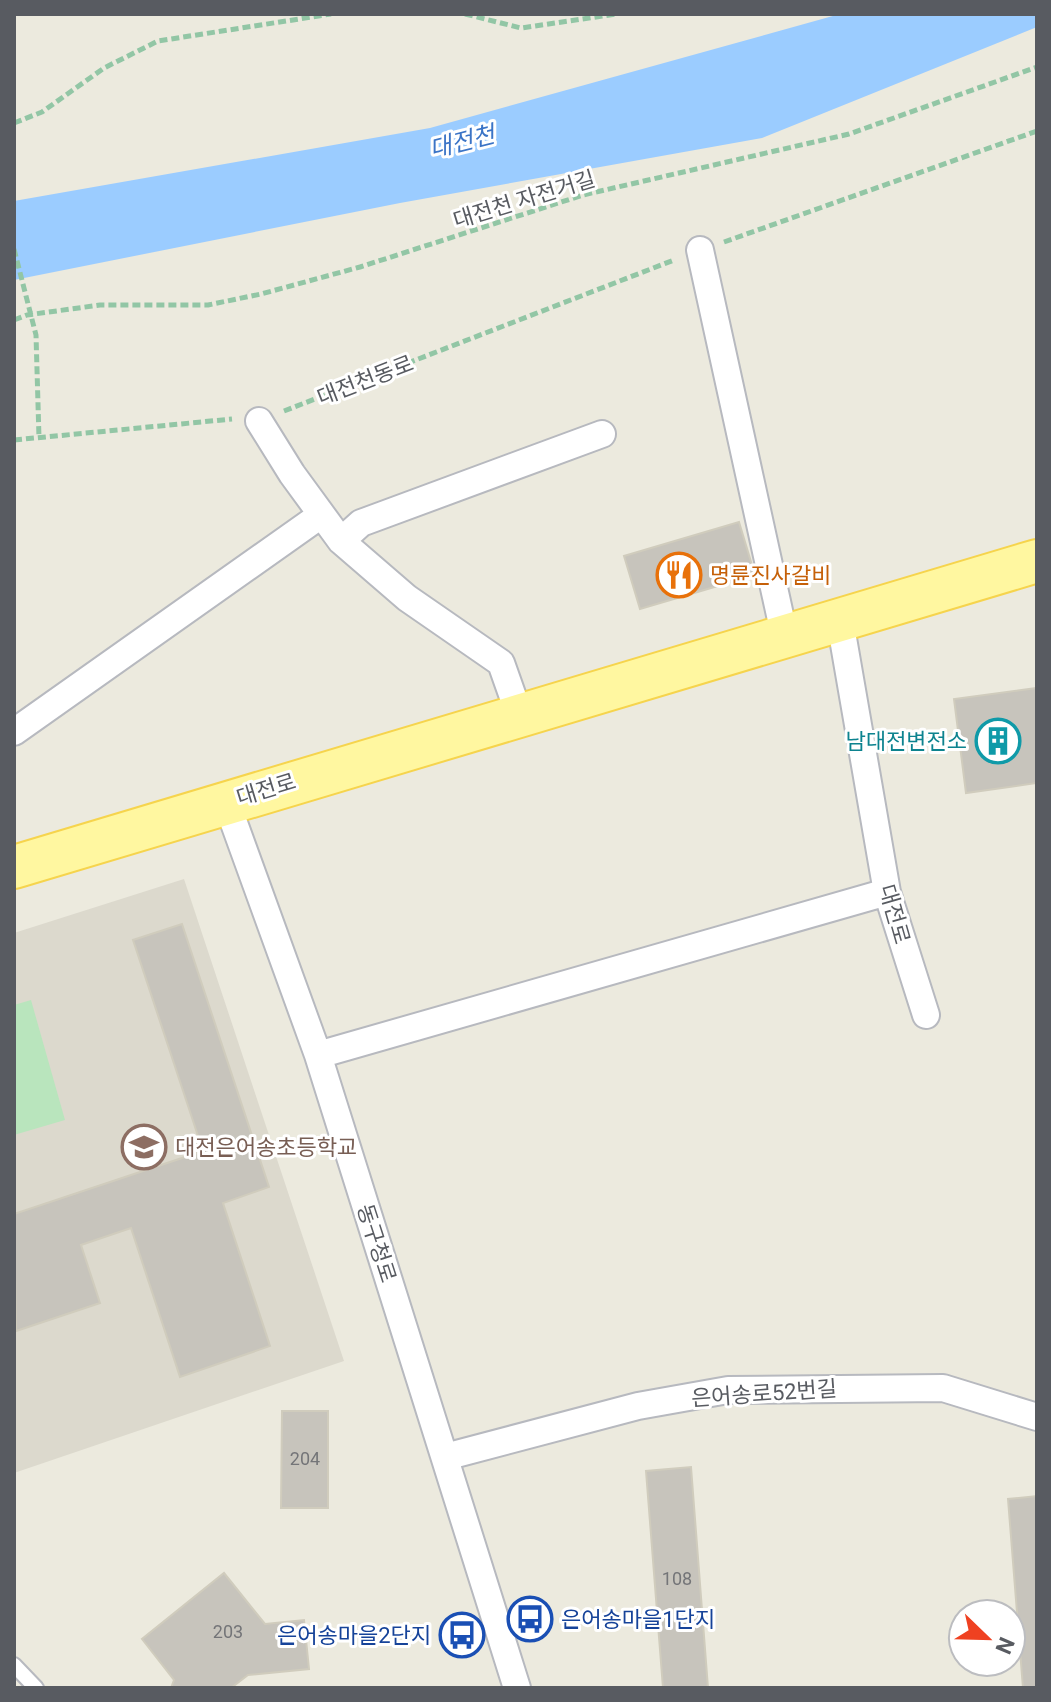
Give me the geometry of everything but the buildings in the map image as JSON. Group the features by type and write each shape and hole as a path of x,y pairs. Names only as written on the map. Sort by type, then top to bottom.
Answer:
{"main road":[{"name":"대전로","path":"14,867 226,801 1037,561"}],"street":[{"path":"700,250 785,638"},
{"path":"259,421 341,541 407,598 501,663 519,714"},
{"path":"341,541 361,523 602,434"},
{"path":"14,732 321,515"},
{"name":"대전로","path":"840,621 887,892 926,1015"},
{"name":"동구청로","path":"226,801 318,1055 517,1688"},
{"path":"318,1055 887,892"},
{"name":"은어송로52번길","path":"445,1457 638,1406 728,1390 943,1388 1037,1417"}],"lane":[{"path":"14,1665 36,1688"}],"path":[{"path":"14,123 42,112 104,68 158,41 331,14"},
{"path":"465,14 521,28 616,14"},
{"name":"대전천 자전거길","path":"14,320 32,314 100,305 208,305 261,294 360,267 583,195 849,134 1037,67"},
{"name":"대전천동로","path":"14,440 224,418 259,421 700,250 1037,131"},
{"path":"14,249 32,314 39,375 39,438"}],"shaded area":[{"name":"대전은어송초등학교","path":"184,879 344,1361 14,1473 14,933"}],"green space":[{"path":"31,1000 65,1120 14,1135 14,1005"}],"water":[{"name":"대전천","path":"840,14 1037,14 1037,27 762,138 400,203 14,280 14,201 430,128"}],"place":[{"name":"명륜진사갈비","path":"679,575"},
{"name":"남대전변전소","path":"998,741"},
{"name":"대전은어송초등학교","path":"144,1147"},
{"name":"은어송마을1단지","path":"530,1619"},
{"name":"은어송마을2단지","path":"462,1635"}]}
